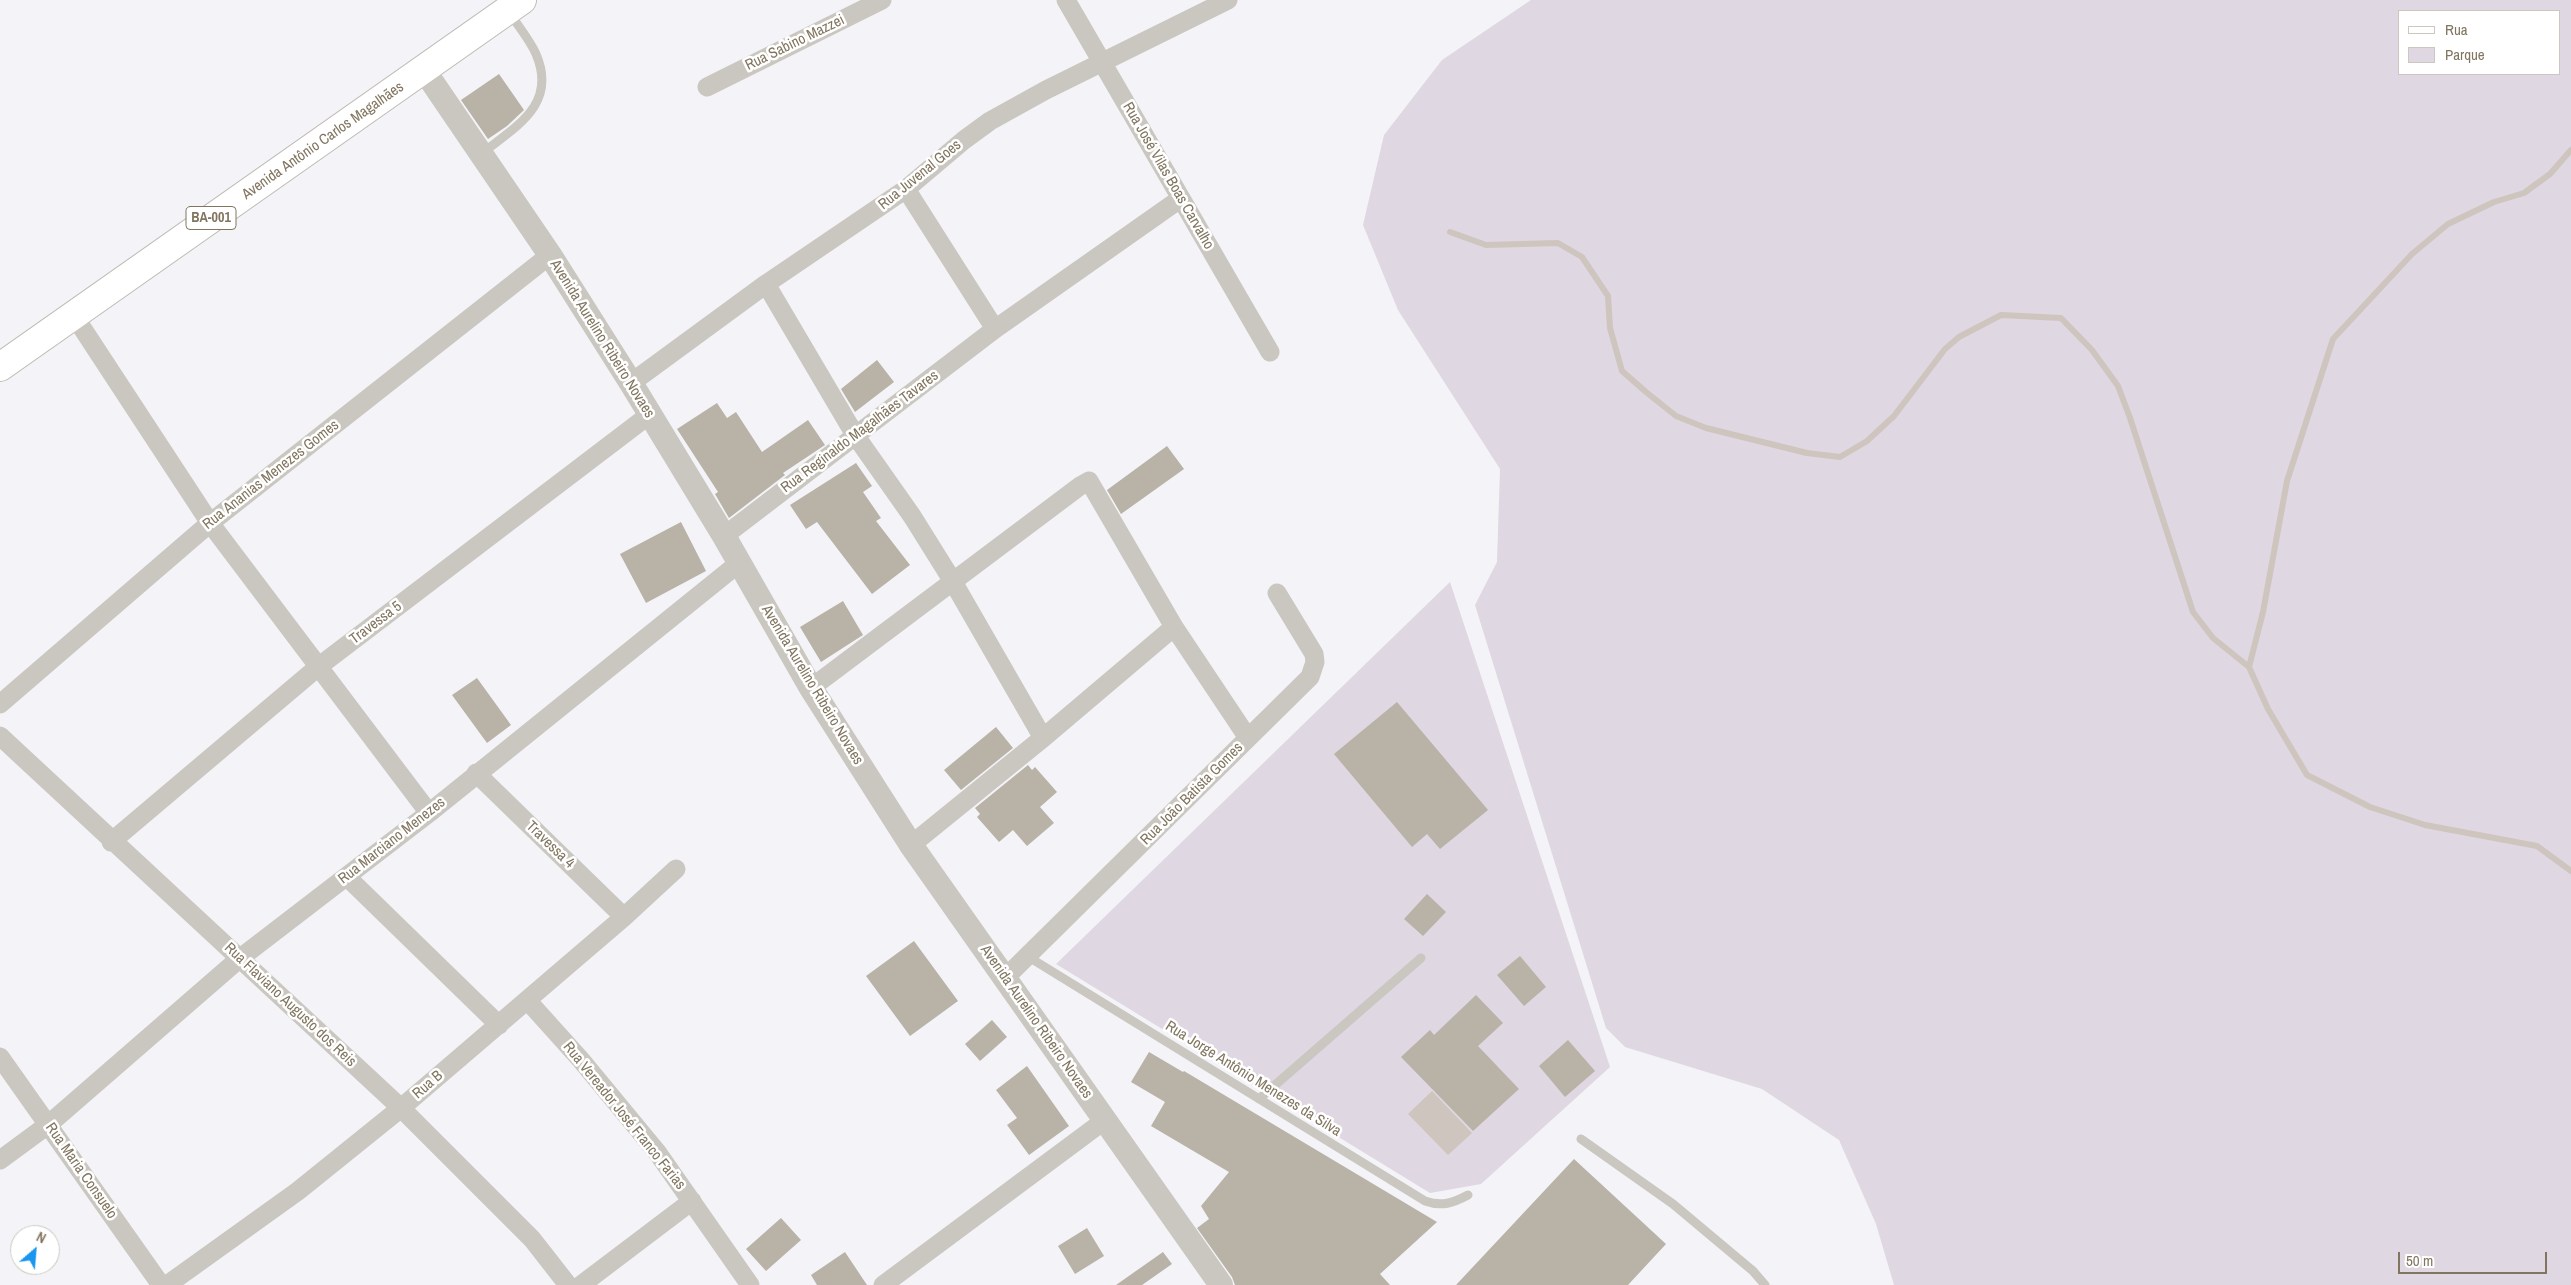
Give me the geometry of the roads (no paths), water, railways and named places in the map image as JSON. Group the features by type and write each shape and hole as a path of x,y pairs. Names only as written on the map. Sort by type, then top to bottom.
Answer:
{"main road":[{"name":"Avenida Antônio Carlos Magalhães","path":"0,367 515,5"}],"street":[{"name":"Rua Sabino Mazzei","path":"707,87 882,0"},
{"name":"Rua José Vilas Boas Carvalho","path":"1066,0 1270,352"},
{"name":"Rua Juvenal Goes","path":"631,383 766,284 906,189 964,140 990,122 1102,62 1228,0"},
{"name":"Avenida Aurelino Ribeiro Novaes","path":"424,70 550,255 631,383 724,536 811,688 911,845 1222,1285"},
{"path":"906,189 995,329"},
{"name":"Rua Reginaldo Magalhães Tavares","path":"724,536 995,329 1180,198"},
{"name":"Rua Ananias Menezes Gomes","path":"0,704 210,524 550,255"},
{"path":"766,284 855,435 912,516 952,580 1043,738"},
{"path":"73,314 210,524 429,813"},
{"name":"Travessa 5","path":"111,842 318,667 649,415"},
{"path":"811,688 952,580 1080,486 1090,481 1174,627 1248,738"},
{"name":"Rua Marciano Menezes","path":"0,1160 49,1124 239,959 429,813 476,772 739,563"},
{"name":"Rua João Batista Gomes","path":"1005,978 1301,688 1313,671 1314,654 1277,593"},
{"path":"911,845 1043,738 1174,627"},
{"name":"Rua Flaviano Augusto dos Reis","path":"0,736 111,842 401,1108 532,1239 568,1285"},
{"name":"Travessa 4","path":"476,772 624,918"},
{"name":"Rua B","path":"167,1285 298,1191 401,1108 624,918 676,868"},
{"path":"347,877 498,1025"},
{"name":"Rua Vereador José Franco Farias","path":"527,1000 588,1067 657,1152 750,1285"},
{"name":"Rua Maria Consuelo","path":"0,1057 161,1285"},
{"path":"883,1285 1105,1120"},
{"path":"581,1285 692,1201"}],"lane":[{"path":"481,155 529,114 542,90 542,71 515,5"},
{"name":"Rua Jorge Antônio Menezes da Silva","path":"1027,956 1425,1201 1438,1205 1452,1203 1468,1195"},
{"path":"1258,1099 1421,958"},
{"path":"1581,1139 1673,1204 1753,1271 1765,1285"}],"waterway":[{"path":"2571,150 2550,174 2524,193 2494,202 2448,224 2412,254 2333,339 2287,481 2263,612 2249,667 2268,709 2307,775 2370,807 2425,825 2537,846 2571,871"},
{"path":"1450,232 1486,245 1558,243 1582,257 1608,296 1610,328 1622,371 1646,392 1676,416 1706,428 1807,453 1840,457 1867,441 1894,416 1945,349 1959,337 2001,315 2061,318 2092,350 2118,386 2193,612 2213,638 2249,667"}]}
